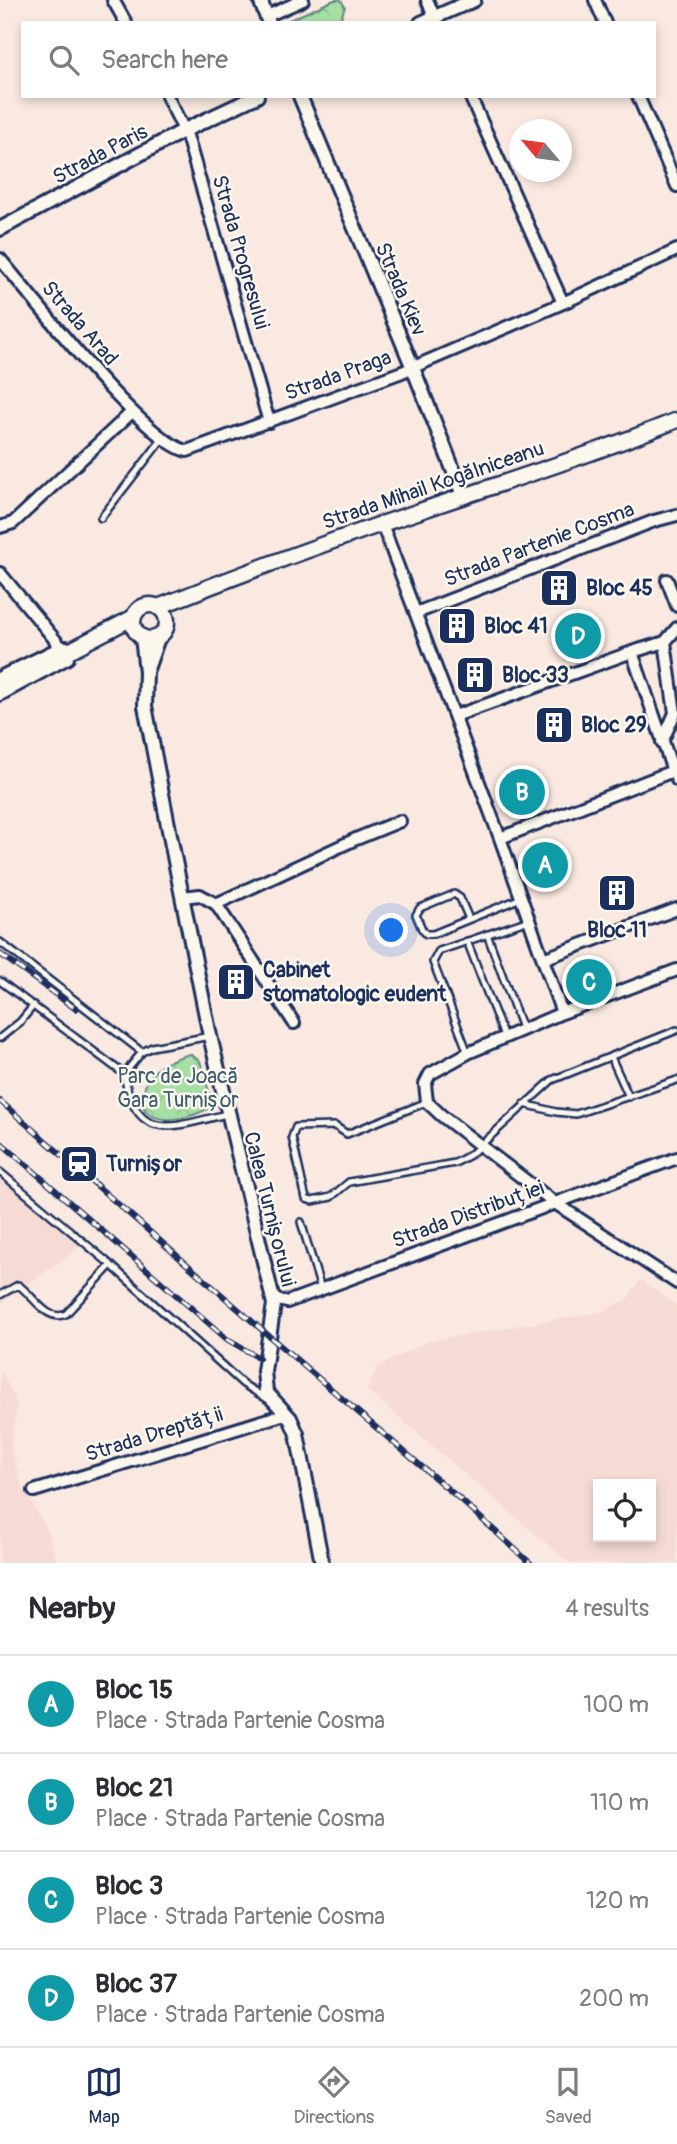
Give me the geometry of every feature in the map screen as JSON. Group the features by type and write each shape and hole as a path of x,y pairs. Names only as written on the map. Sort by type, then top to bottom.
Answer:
{"main road":[{"name":"Strada Mihail Kogălniceanu","path":"158,607 677,420"},
{"name":"Strada Mihail Kogălniceanu","path":"167,622 202,589"},
{"path":"0,687 67,650 107,632 137,629 150,639 158,638 165,631 166,616 158,607 144,607 137,629"}],"street":[{"path":"113,0 124,21"},
{"path":"260,0 268,20 303,0"},
{"path":"428,0 436,20 474,0"},
{"path":"595,0 604,21"},
{"name":"Strada Progresului","path":"168,98 185,130 269,422"},
{"name":"Strada Paris","path":"0,229 185,130 253,98"},
{"name":"Strada Kiev","path":"301,98 464,497"},
{"path":"471,98 563,303"},
{"path":"639,98 677,186"},
{"name":"Strada Praga","path":"132,412 163,438 187,451 413,368 677,250"},
{"name":"Strada Arad","path":"0,259 132,412"},
{"path":"0,527 13,523 132,412"},
{"name":"Strada Partenie Cosma","path":"416,612 654,520 677,515"},
{"path":"383,524 562,1013"},
{"path":"0,573 67,650"},
{"path":"667,580 677,606"},
{"path":"455,716 665,642 677,628"},
{"name":"Calea Turnișorului","path":"137,629 146,672 145,706 210,1035 273,1299 274,1310 264,1371 266,1392 293,1424 297,1434 322,1563"},
{"name":"Calea Turnișorului","path":"146,672 158,638"},
{"path":"662,741 676,713 665,642"},
{"path":"0,677 67,650"},
{"path":"0,695 64,661 67,650"},
{"path":"500,838 675,775 632,652"},
{"path":"216,904 400,821"},
{"path":"182,897 205,897 216,904 294,1023"},
{"path":"543,959 677,909"},
{"path":"677,970 562,1013 468,1053 430,1074 425,1084 427,1102 434,1110 555,1203 677,1283"},
{"name":"Strada Distribuției","path":"273,1299 286,1302 677,1158"},
{"name":"Strada Dreptății","path":"34,1491 285,1414"}],"lane":[{"path":"101,518 163,438"},
{"path":"469,919 460,898 454,894 420,908 416,915 426,934 433,934 521,898"},
{"path":"468,1053 433,962 439,951 529,920"},
{"path":"487,934 523,1031"},
{"path":"467,941 505,1039"},
{"path":"0,942 142,1052"},
{"path":"0,981 124,1074 128,1098 138,1115 151,1124 173,1126 228,1114"},
{"path":"0,1038 20,1022 34,1005"},
{"path":"427,1102 347,1133 335,1126 296,1127 292,1137 306,1199 312,1201 331,1197 349,1182 455,1163 470,1155 552,1080 677,1030"},
{"path":"124,1074 142,1052 152,1047 210,1035"},
{"path":"611,1057 629,1097"},
{"path":"524,1104 576,1114 677,1080"},
{"path":"0,1172 111,1265 243,1384 274,1403"},
{"path":"300,1222 321,1289"},
{"path":"0,1294 18,1285 50,1314 59,1317 65,1314 111,1265"}],"shaded area":[{"path":"0,1169 87,1242 0,1304"},
{"path":"641,1280 677,1306 677,1563 569,1563 367,1390 377,1367 428,1341 601,1312 626,1300"},
{"path":"0,1371 17,1406 11,1448 22,1486 47,1529 57,1563 0,1563"}],"green space":[{"path":"334,0 341,0 345,7 341,17 333,21 287,21"},
{"name":"Parc de Joacă Gara Turnișor","path":"190,1054 200,1061 212,1102 211,1107 194,1115 173,1119 154,1117 142,1104 150,1077 163,1065"}],"railway":[{"path":"0,954 76,1009"},
{"path":"0,1101 530,1563"},
{"path":"0,1142 228,1340 259,1358"}],"place":[{"name":"Bloc 45","path":"559,588"},
{"name":"Bloc 41","path":"457,626"},
{"name":"Bloc 37","path":"578,636"},
{"name":"Bloc 33","path":"475,675"},
{"name":"Bloc 29","path":"554,725"},
{"name":"Bloc 21","path":"522,792"},
{"name":"Bloc 15","path":"545,865"},
{"name":"Bloc 11","path":"617,893"},
{"name":"Cabinet stomatologic eudent","path":"236,982"},
{"name":"Bloc 3","path":"589,982"},
{"name":"Turnișor","path":"79,1164"}]}
